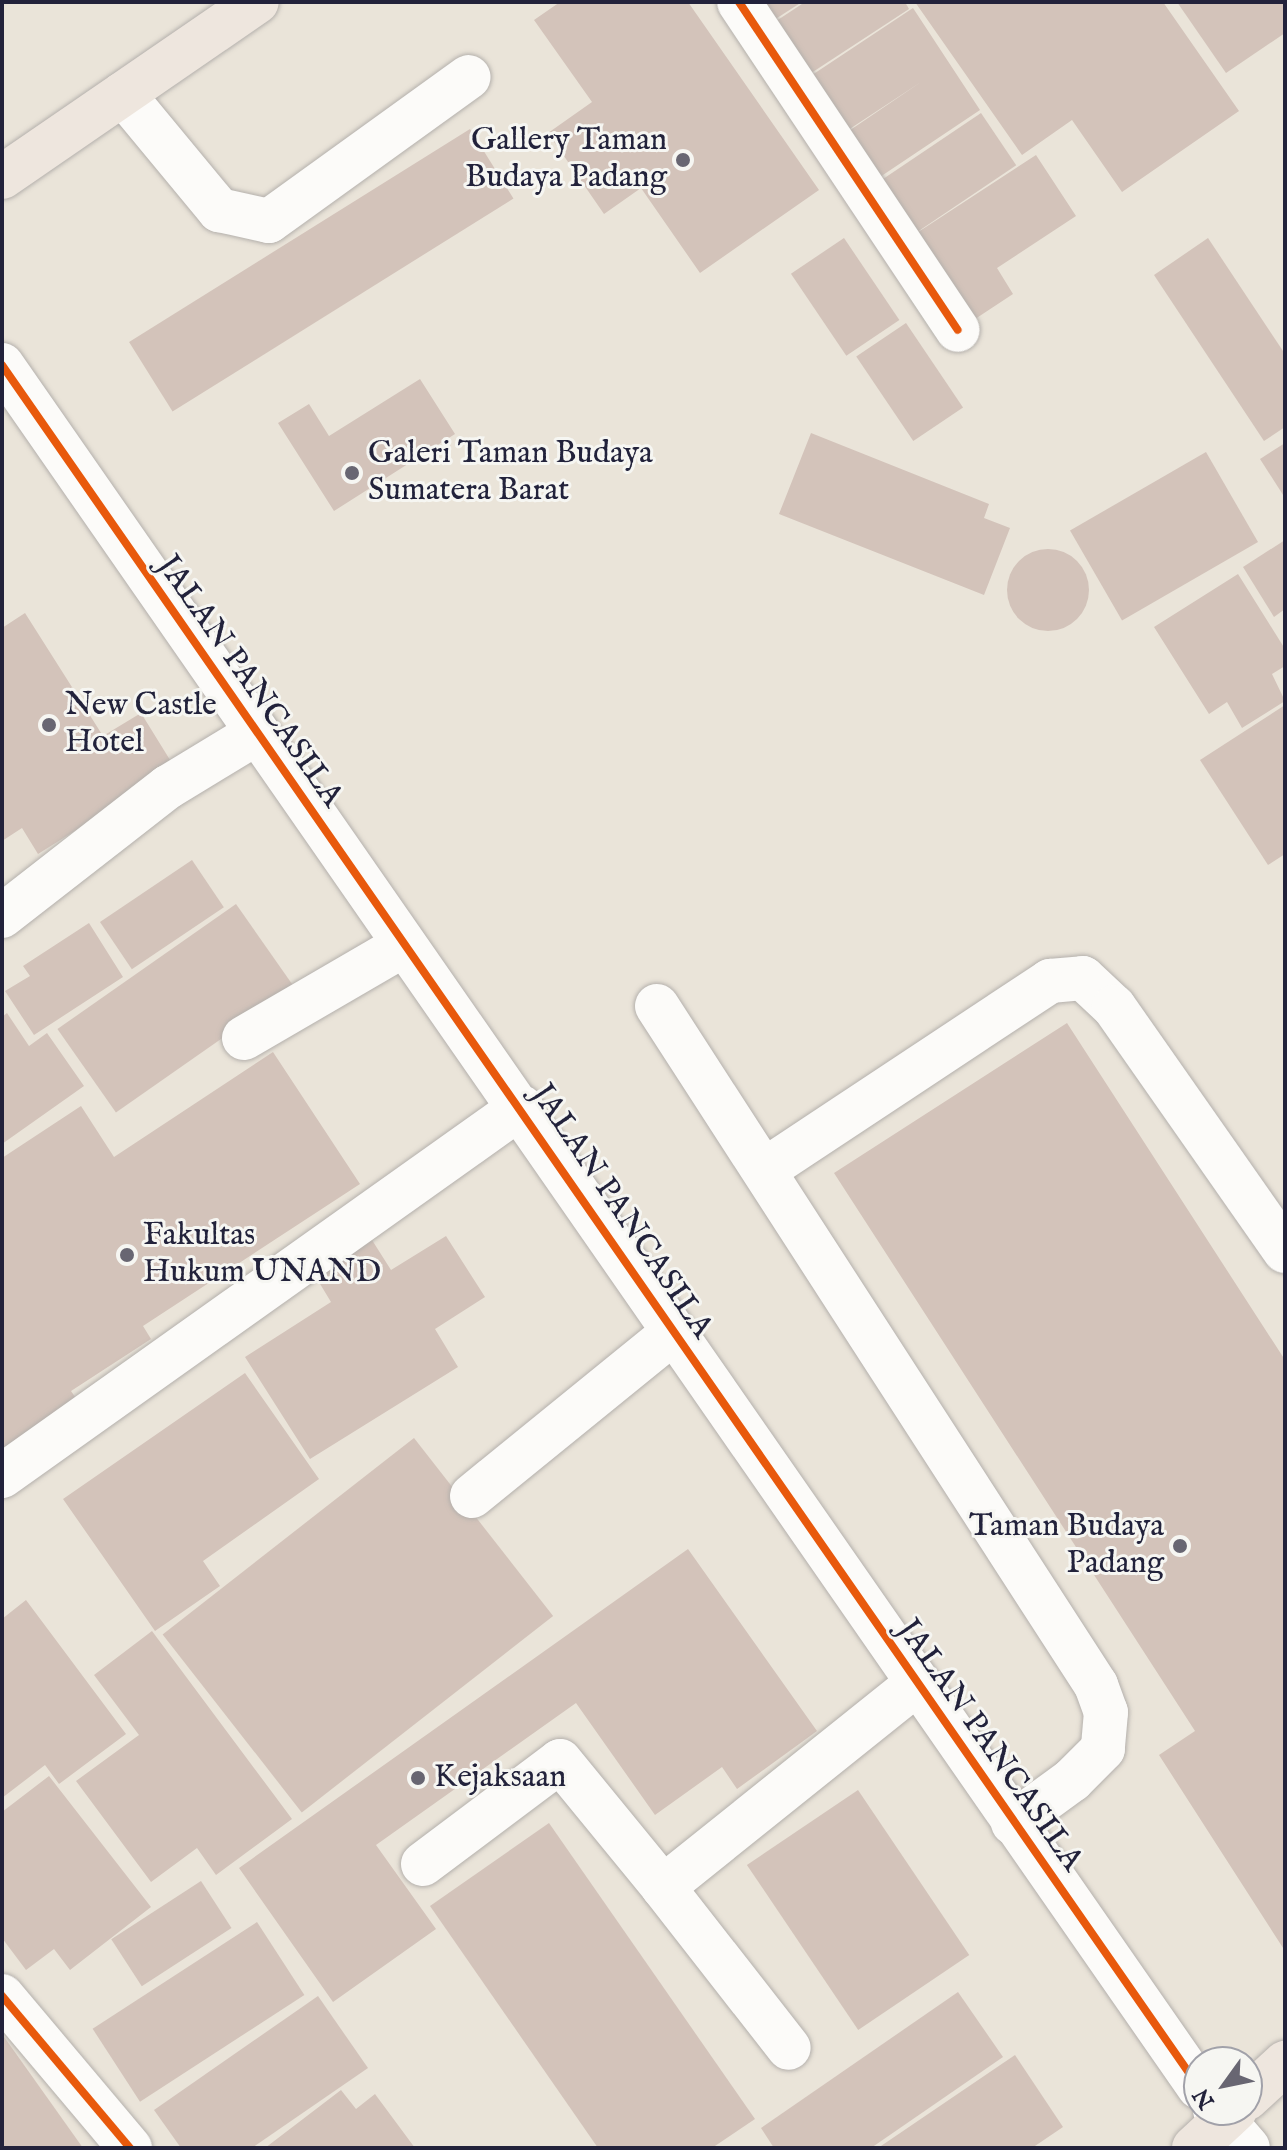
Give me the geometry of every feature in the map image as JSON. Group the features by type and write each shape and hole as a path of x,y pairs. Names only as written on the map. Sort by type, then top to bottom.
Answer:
{"main road":[{"path":"2,177 257,2"},
{"path":"1263,2083 1285,2063"}],"street":[{"path":"739,2 958,330"},
{"path":"123,94 219,210 269,221 469,77"},
{"name":"JALAN PANCASILA","path":"2,365 255,734 521,1107 916,1684 1183,2062"},
{"path":"2,916 168,787 255,734"},
{"path":"244,1038 404,945"},
{"path":"766,1169 1050,981 1083,978 1114,1007 1285,1251"},
{"path":"657,1006 766,1169 1096,1685 1106,1712 1103,1749 1072,1780 1013,1823"},
{"path":"2,1476 521,1107"},
{"path":"472,1496 674,1332"},
{"path":"663,1887 916,1684"},
{"path":"423,1864 560,1761 789,2048"},
{"path":"2,1996 130,2148"}],"building":[{"name":"Gallery Taman Budaya Padang","path":"560,2 688,2 819,190 700,273 641,188 604,214 548,133 592,102 534,20"},
{"path":"747,2 802,2 763,27"},
{"path":"805,2 905,2 909,9 799,81 764,29"},
{"path":"915,2 1163,2 1239,111 1122,192 1072,120 1022,155"},
{"path":"1177,2 1285,2 1285,33 1226,73"},
{"path":"913,8 980,110 868,185 837,139 921,82 836,138 800,83"},
{"path":"981,113 1016,165 907,239 872,187"},
{"path":"470,129 513,199 173,412 129,342"},
{"path":"1036,155 1076,216 997,268 1013,294 966,325 909,238"},
{"path":"844,238 899,320 846,356 791,274"},
{"path":"1208,238 1285,354 1285,427 1264,441 1154,275"},
{"path":"906,323 963,408 913,441 856,357"},
{"name":"Galeri Taman Budaya Sumatera Barat","path":"420,379 455,434 334,511 278,423 309,404 329,436"},
{"path":"811,433 989,504 984,518 1010,528 984,595 779,514"},
{"path":"1285,443 1285,498 1260,459"},
{"path":"1206,452 1258,542 1122,621 1070,530"},
{"path":"1285,540 1285,609 1274,617 1243,567"},
{"path":"1048,549 1064,552 1077,561 1086,574 1089,590 1086,606 1077,619 1064,628 1048,631 1032,628 1019,619 1010,606 1007,590 1010,574 1019,561 1032,552"},
{"path":"1238,574 1285,649 1285,666 1272,674 1285,701 1242,728 1227,702 1209,714 1154,627"},
{"name":"New Castle Hotel","path":"25,613 103,736 141,713 175,768 38,854 22,828 2,841 2,628"},
{"path":"1285,705 1285,854 1268,865 1200,760"},
{"path":"192,860 224,907 132,969 100,922"},
{"path":"236,904 295,988 116,1113 57,1029"},
{"path":"89,923 123,977 34,1035 5,991 30,976 23,966"},
{"path":"7,1013 29,1046 47,1033 84,1086 2,1144 2,1017"},
{"name":"Taman Budaya Padang","path":"1067,1023 1285,1360 1285,1951 1159,1755 1195,1731 834,1173"},
{"name":"Fakultas Hukum UNAND","path":"273,1052 360,1184 143,1326 151,1339 71,1391 84,1410 2,1464 2,1158 81,1106 114,1157"},
{"path":"365,1229 391,1270 446,1236 485,1297 435,1329 458,1367 310,1459 245,1357 331,1302 308,1264"},
{"path":"245,1373 319,1479 203,1561 220,1586 155,1631 63,1499"},
{"path":"414,1438 553,1616 302,1812 163,1634"},
{"name":"Kejaksaan","path":"688,1549 817,1731 737,1789 722,1767 655,1815 576,1703 376,1845 436,1929 333,2002 239,1868"},
{"path":"26,1600 126,1734 59,1784 45,1765 2,1798 2,1619"},
{"path":"152,1631 292,1819 216,1875 197,1848 151,1882 76,1781 139,1735 94,1675"},
{"path":"49,1776 151,1907 70,1970 54,1949 26,1970 2,1938 2,1812"},
{"path":"858,1790 969,1955 858,2030 747,1865"},
{"path":"549,1823 755,2119 712,2148 598,2148 430,1906"},
{"path":"201,1881 231,1928 142,1986 111,1939"},
{"path":"257,1922 304,1995 140,2102 93,2029"},
{"path":"958,1992 1003,2057 871,2148 774,2148 761,2128"},
{"path":"318,1996 368,2068 252,2148 181,2148 154,2110"},
{"path":"2,2034 83,2148 2,2148"},
{"path":"1015,2055 1063,2127 1032,2148 878,2148"},
{"path":"341,2090 356,2109 375,2094 415,2148 265,2148"}],"cycle path":[{"path":"739,2 958,330"},
{"path":"2,365 1183,2064"},
{"path":"2,1996 130,2148"}],"place":[{"name":"Gallery Taman Budaya Padang","path":"683,160"},
{"name":"Galeri Taman Budaya Sumatera Barat","path":"352,473"},
{"name":"New Castle Hotel","path":"49,725"},
{"name":"Fakultas Hukum UNAND","path":"127,1255"},
{"name":"Taman Budaya Padang","path":"1180,1546"},
{"name":"Kejaksaan","path":"418,1778"}]}
